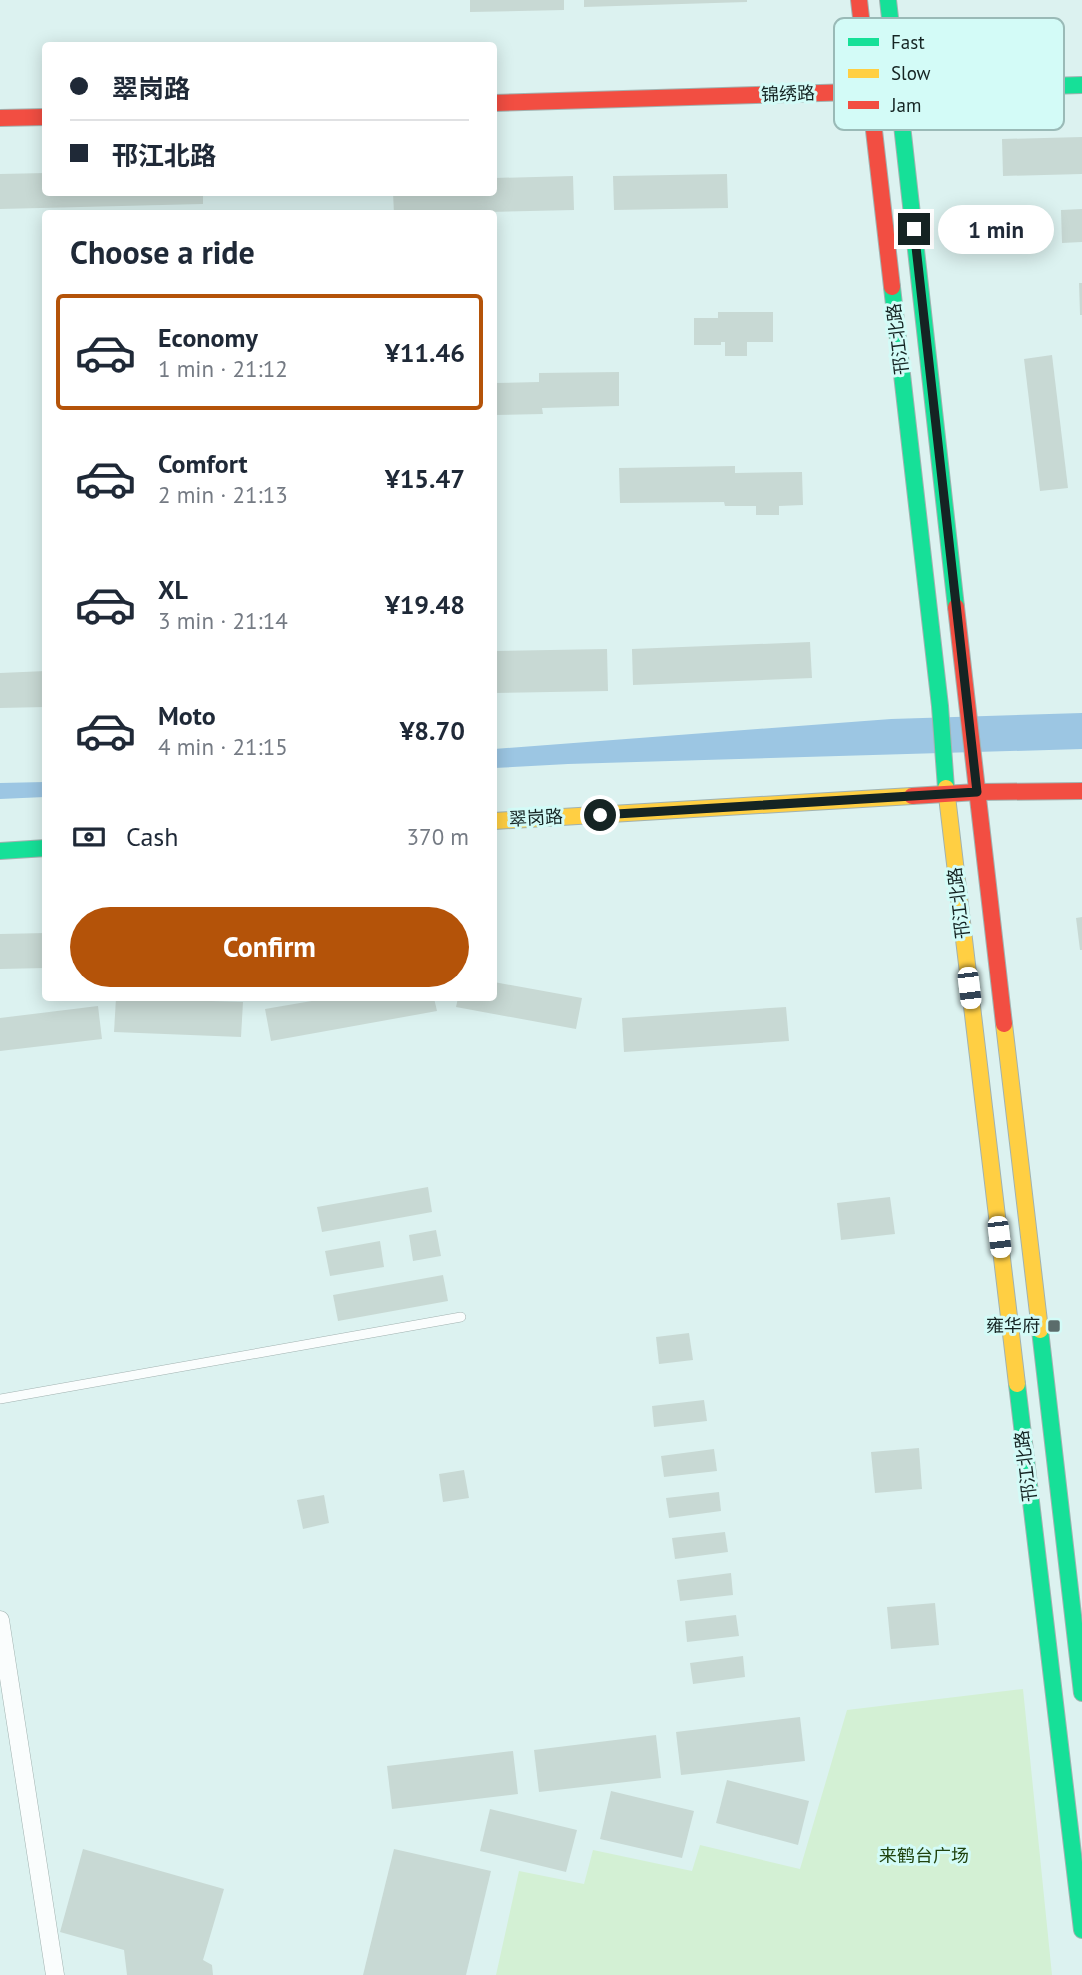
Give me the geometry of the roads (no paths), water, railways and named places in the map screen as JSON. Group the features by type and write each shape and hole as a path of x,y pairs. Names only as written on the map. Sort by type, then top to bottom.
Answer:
{"main road":[{"name":"邗江北路","path":"859,0 861,18"},
{"name":"邗江北路","path":"888,0 890,18"},
{"name":"锦绣路","path":"1064,86 1082,85"},
{"name":"锦绣路","path":"497,103 834,93"},
{"path":"0,118 42,117"},
{"name":"邗江北路","path":"874,130 940,706 946,793 1082,1930"},
{"name":"邗江北路","path":"903,130 973,761 1082,1693"},
{"name":"翠岗路","path":"497,821 946,793 1082,791"},
{"path":"0,851 42,848"}],"street":[{"path":"0,1620 55,1975"}],"lane":[{"path":"0,1399 461,1317"}],"water":[{"path":"1082,713 1082,749 497,768 497,749 891,719"},
{"path":"42,782 42,797 0,799 0,783"}],"place":[{"name":"雍华府","path":"1054,1326"}],"park label":[{"name":"来鹤台广场","path":"924,1856"}]}
